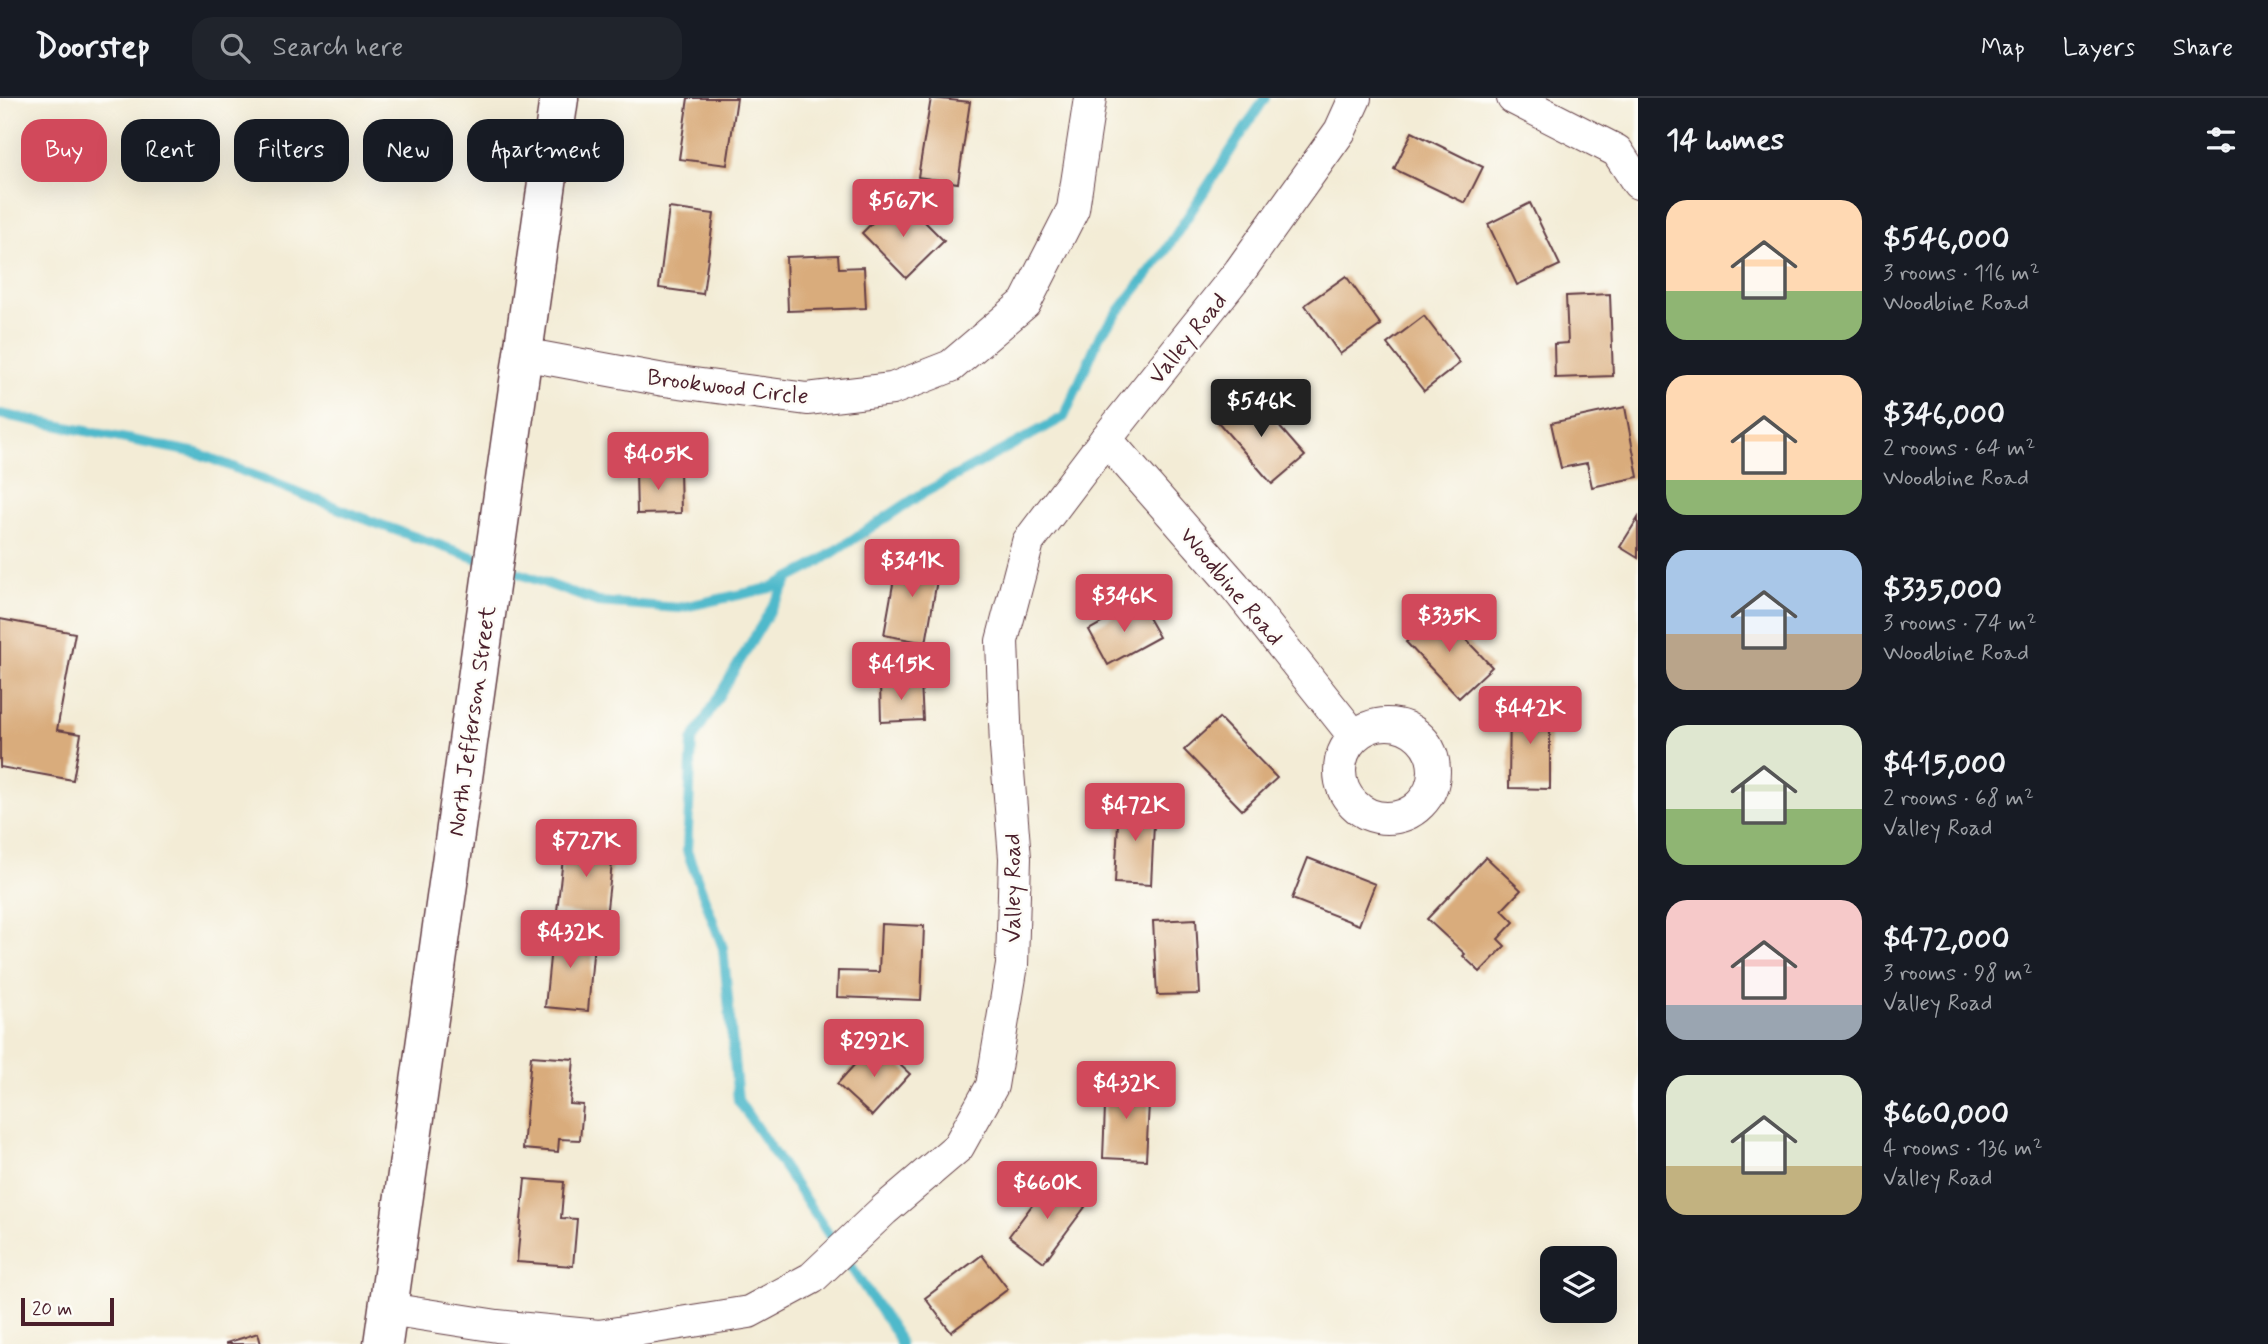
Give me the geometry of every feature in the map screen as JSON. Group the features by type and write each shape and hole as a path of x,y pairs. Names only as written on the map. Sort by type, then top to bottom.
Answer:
{"main road":[{"name":"North Jefferson Street","path":"385,1327 559,98"}],"street":[{"name":"Brookwood Circle","path":"522,354 664,380 807,398 892,389 951,366 1025,303 1073,209 1090,98"},
{"name":"Valley Road","path":"385,1327 497,1326 599,1336 749,1312 812,1278 884,1210 958,1146 992,1086 1012,965 1015,858 1006,747 1002,641 1028,542 1240,271 1340,131 1355,98"},
{"path":"1513,98 1617,151 1638,183"},
{"name":"Woodbine Road","path":"1106,439 1234,585 1354,736"}],"building":[{"path":"688,98 737,98 727,165 679,159"},
{"path":"931,98 970,102 958,183 918,177"},
{"path":"1412,132 1483,167 1465,203 1394,169"},
{"path":"892,203 908,219 915,212 944,241 906,278 862,233"},
{"path":"1530,203 1560,265 1517,285 1488,224"},
{"path":"669,208 714,214 703,294 659,288"},
{"path":"838,255 839,268 864,267 866,308 788,311 786,257"},
{"path":"1346,276 1381,325 1340,354 1305,305"},
{"path":"1610,294 1613,376 1555,378 1554,344 1568,343 1566,296"},
{"path":"1424,316 1460,363 1424,391 1387,344"},
{"path":"1251,394 1305,456 1272,484 1218,422"},
{"path":"1625,407 1638,477 1592,487 1587,463 1561,468 1551,423"},
{"path":"680,470 681,513 637,514 636,471"},
{"path":"1638,518 1638,558 1620,547"},
{"path":"898,556 940,563 926,643 884,635"},
{"path":"1139,602 1159,637 1108,665 1089,630"},
{"path":"1439,611 1492,667 1459,698 1406,642"},
{"path":"0,619 75,633 57,730 81,734 73,780 0,767"},
{"path":"921,683 923,720 881,722 880,684"},
{"path":"1510,703 1550,703 1550,789 1509,788"},
{"path":"1219,718 1277,778 1242,810 1184,750"},
{"path":"1119,802 1155,803 1151,885 1115,883"},
{"path":"565,841 614,846 606,917 557,911"},
{"path":"1486,857 1521,890 1502,910 1514,922 1498,939 1505,946 1480,972 1463,956 1465,954 1427,919"},
{"path":"1308,858 1375,884 1359,925 1292,899"},
{"path":"1196,919 1200,994 1157,995 1153,921"},
{"path":"881,924 924,926 921,1000 837,997 838,971 879,972"},
{"path":"553,928 595,932 588,1011 545,1007"},
{"path":"875,1042 910,1074 872,1116 837,1084"},
{"path":"531,1056 574,1059 570,1104 583,1105 580,1140 559,1139 558,1152 523,1149"},
{"path":"1106,1082 1150,1084 1146,1160 1103,1158"},
{"path":"525,1179 564,1182 561,1218 577,1219 573,1266 517,1262"},
{"path":"1051,1180 1085,1207 1044,1262 1009,1236"},
{"path":"982,1255 1008,1289 951,1332 925,1298"},
{"path":"258,1333 261,1344 226,1344 226,1343"}],"waterway":[{"path":"501,567 598,602 679,608 770,588 811,567 920,495 1064,417 1100,335 1162,256 1265,98"},
{"path":"0,414 197,453 381,525 487,562"},
{"path":"788,581 692,741 687,851 723,948 738,1100 898,1337 900,1344"}]}
